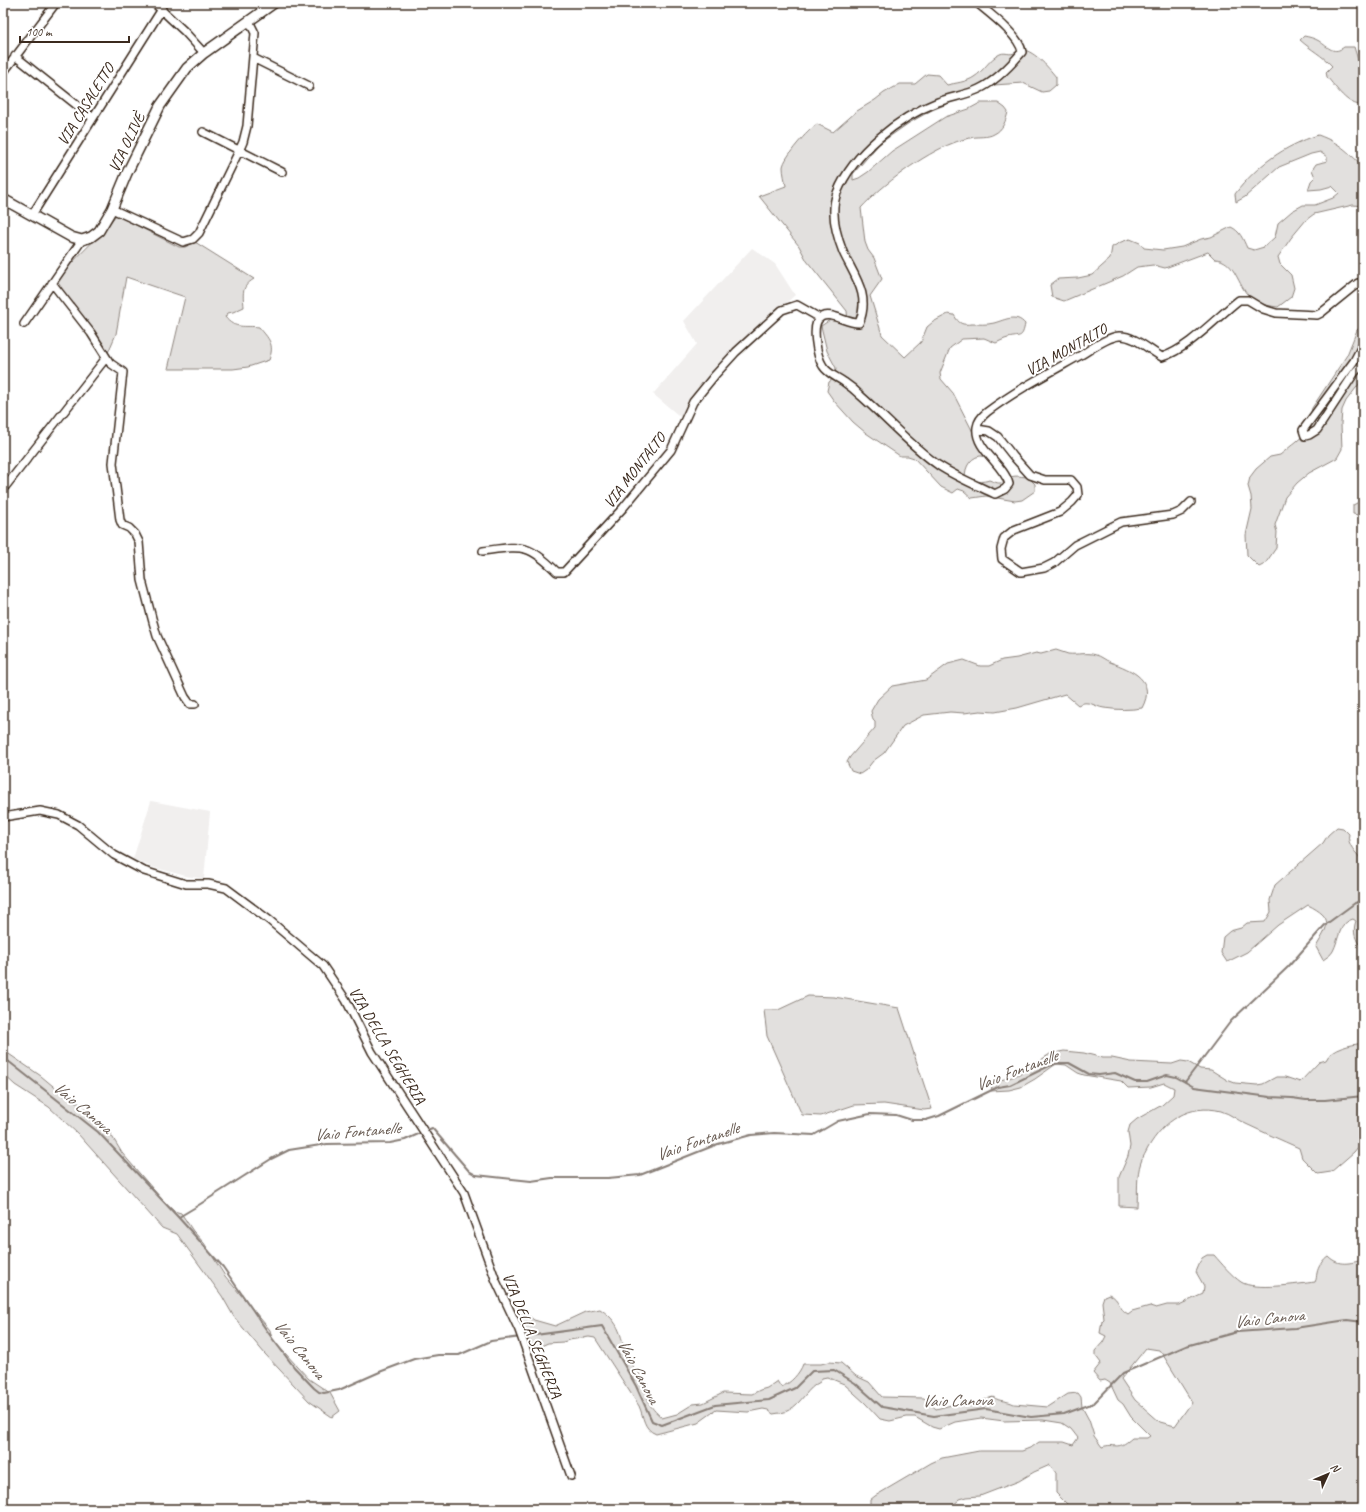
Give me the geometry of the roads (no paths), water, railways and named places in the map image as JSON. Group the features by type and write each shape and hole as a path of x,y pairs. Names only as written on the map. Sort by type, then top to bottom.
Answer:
{"street":[{"path":"3,73 56,3"},
{"path":"154,3 162,9 204,53"},
{"name":"VIA OLIVÈ","path":"82,240 91,237 99,231 112,209 127,173 160,106 187,68 204,53 274,3"},
{"name":"VIA MONTALTO","path":"483,551 513,547 529,549 544,559 557,572 564,572 623,508 671,450 693,402 714,375 736,352 782,310 797,305 820,318 826,316 837,318 853,324 859,323 863,314 862,297 858,280 843,252 835,226 834,212 837,194 854,163 870,145 911,116 938,102 979,89 995,78 1022,52 1020,45 1002,23 977,3"},
{"name":"VIA CASALETTO","path":"32,215 162,9"},
{"path":"112,209 183,242 193,239 199,233 239,151 246,126 255,33 249,21"},
{"path":"15,56 94,118"},
{"path":"253,58 309,86"},
{"path":"203,132 282,172"},
{"path":"3,199 71,237 82,240 24,324"},
{"path":"52,282 91,333 106,358 110,363 124,372 113,463 120,520 122,525 129,528 135,534 139,542 142,580 157,636 185,697 190,704 195,704"},
{"name":"VIA MONTALTO","path":"977,429 978,421 986,413 1040,378 1104,341 1117,336 1126,336 1162,357 1169,355 1198,335 1239,300 1248,300 1263,309 1276,313 1317,314 1321,313 1358,283 1363,286"},
{"path":"820,318 816,321 814,329 822,365 828,372 844,382 861,396 894,428 939,465 995,494 1006,489 1009,484 1007,477 985,450 979,438 977,429 989,431 998,437 1030,475 1045,480 1071,480 1077,487 1078,495 1060,512 1014,530 1004,538 1001,549 1002,559 1021,572 1044,568 1054,563 1074,545 1121,522 1173,515 1182,511 1191,502"},
{"path":"1363,344 1354,361 1303,430 1305,436 1309,436 1317,430 1355,372 1363,364"},
{"path":"5,488 106,358"},
{"name":"VIA DELLA SEGHERIA","path":"3,816 40,810 59,815 78,825 114,855 144,870 186,884 208,884 226,888 269,920 323,966 346,1000 372,1052 464,1193 496,1281 519,1330 571,1476"}],"waterway":[{"path":"3,492 6,488"},
{"path":"1185,1082 1231,1021 1288,967 1325,925 1355,903 1363,900"},
{"name":"Vaio Canova","path":"3,1057 98,1132 223,1267 294,1367 314,1388 319,1392 324,1393 339,1390 414,1359 438,1355 459,1355 491,1341 602,1326 636,1386 652,1421 662,1425 715,1405 769,1400 795,1388 812,1371 834,1370 855,1383 882,1407 934,1416 986,1409 1031,1417 1064,1414 1094,1403 1123,1373 1186,1346 1237,1332 1295,1328 1347,1320 1363,1322"},
{"name":"Vaio Fontanelle","path":"179,1217 271,1159 289,1150 327,1144 390,1143 405,1140 432,1128 469,1171 476,1175 531,1181 552,1178 608,1178 640,1175 718,1144 751,1135 774,1133 814,1135 838,1121 870,1114 896,1115 912,1120 926,1120 939,1116 998,1087 1010,1085 1049,1066 1059,1063 1069,1063 1089,1074 1099,1075 1115,1073 1135,1082 1147,1082 1167,1075 1176,1077 1194,1087 1270,1097 1325,1100 1363,1096"}]}
